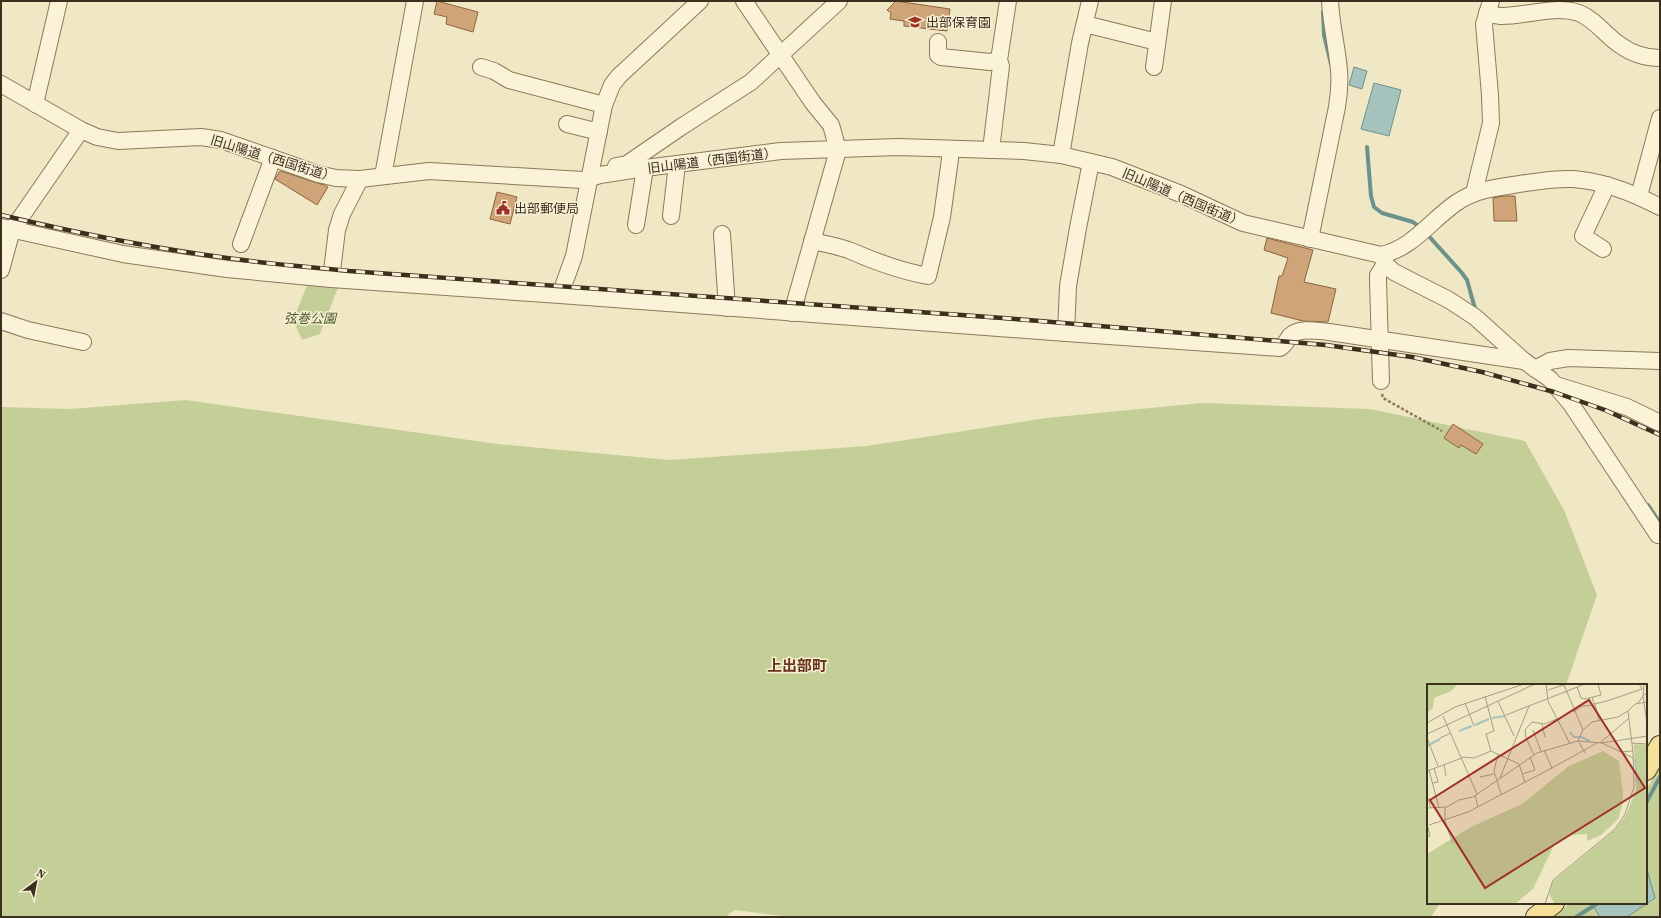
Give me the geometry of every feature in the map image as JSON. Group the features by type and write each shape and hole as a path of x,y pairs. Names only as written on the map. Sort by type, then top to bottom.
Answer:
{"main road":[{"path":"1647,768 1660,746"},
{"path":"1536,917 1553,904"}],"street":[{"path":"35,104 59,1"},
{"path":"383,176 415,1"},
{"path":"560,295 574,256 604,105 612,85 619,76 700,1"},
{"path":"744,1 813,103 831,125 838,150 792,313"},
{"path":"590,178 602,169 627,164 751,82 839,1"},
{"path":"991,150 1001,66 999,60 1008,1"},
{"path":"1061,155 1080,43 1090,1"},
{"path":"1154,67 1163,1"},
{"path":"1310,240 1338,107 1339,68 1332,33 1330,1"},
{"path":"1474,193 1490,123 1490,95 1484,24 1489,7 1501,16 1547,11 1577,13 1589,18 1619,45 1640,55 1660,58"},
{"path":"1085,24 1157,42"},
{"path":"938,42 938,55 941,57 990,62 999,60"},
{"path":"481,67 494,71 509,80 604,105"},
{"name":"旧山陽道（西国街道）","path":"1,84 81,130 97,137 118,141 201,137 221,140 318,174 336,178 360,179 429,172 583,180 600,175 645,168 781,151 898,147 1024,151 1061,155 1091,162 1136,176 1181,194 1243,224 1383,259"},
{"path":"1639,196 1660,118"},
{"path":"567,124 599,132"},
{"path":"1,270 7,229 81,130"},
{"path":"812,241 850,251 860,256 910,272 928,276 942,218 950,149"},
{"path":"241,244 273,158"},
{"path":"1066,333 1068,286 1091,162"},
{"path":"671,216 676,164"},
{"path":"636,225 645,168"},
{"path":"331,279 336,230 342,214 360,179"},
{"path":"1382,381 1378,275 1383,259 1407,245 1451,207 1474,193 1542,180 1572,179 1607,185 1639,196 1660,207"},
{"path":"1603,249 1583,236 1607,185"},
{"path":"7,229 123,254 227,269 331,279 1280,348 1291,334 1303,331 1329,332 1380,338 1536,365 1559,358 1660,360"},
{"path":"722,234 727,308"},
{"path":"1383,259 1394,272 1449,300 1474,317 1536,365 1556,385 1571,404 1659,536"},
{"path":"1,321 28,330 83,342"},
{"path":"1556,385 1628,407 1660,424"}],"path":[{"path":"1385,399 1442,431"}],"green space":[{"name":"弦巻公園","path":"308,283 339,285 320,334 302,340 293,320"},
{"path":"186,400 497,444 670,460 867,446 1046,418 1202,403 1370,409 1525,441 1564,510 1597,595 1566,684 1427,684 1427,904 1439,904 1431,917 791,917 735,910 725,917 1,917 1,407 70,409"},
{"path":"1660,766 1660,917 1553,917 1569,904 1647,904 1647,788"}],"water":[{"path":"1354,67 1367,71 1362,89 1349,85"},
{"path":"1374,83 1401,90 1389,136 1361,129"},
{"path":"1647,870 1655,898 1647,903"},
{"path":"1592,904 1646,904 1627,917 1600,917"}],"building":[{"path":"437,1 478,12 473,32 446,24 447,17 434,14"},
{"path":"896,1 950,9 947,31 904,26 904,21 890,19 891,13 887,10"},
{"path":"280,171 328,187 317,205 275,179"},
{"path":"497,192 517,197 510,224 490,219"},
{"path":"1515,196 1517,221 1494,221 1493,198"},
{"path":"1267,238 1313,250 1304,282 1336,289 1328,322 1303,321 1271,313 1279,276 1282,276 1288,258 1264,250"},
{"path":"1453,424 1483,444 1476,454 1461,445 1459,448 1444,438"}],"waterway":[{"path":"1323,12 1324,35 1331,64"},
{"path":"1367,147 1371,196 1374,207 1382,213 1413,222 1422,229"},
{"path":"1426,233 1467,280 1476,312"},
{"path":"1648,505 1660,523"},
{"path":"1647,801 1660,777"},
{"path":"1576,917 1596,904"}],"railway":[{"path":"1,215 61,229 151,246 282,265 1003,318 1326,345 1412,357 1482,372 1554,392 1605,410 1660,435"}],"place":[{"name":"出部保育園","path":"915,22"},
{"name":"出部郵便局","path":"503,208"}],"district":[{"name":"上出部町","path":"797,666"}]}
